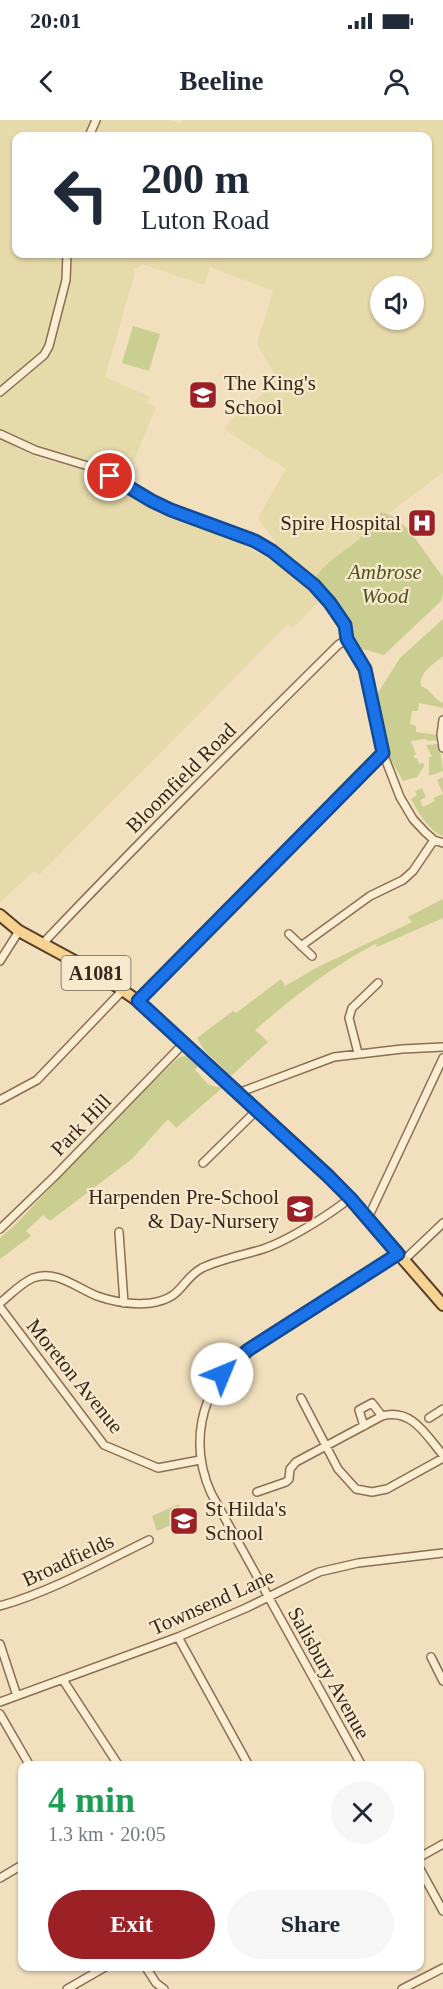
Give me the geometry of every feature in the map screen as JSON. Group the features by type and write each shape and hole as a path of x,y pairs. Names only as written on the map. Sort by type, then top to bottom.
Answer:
{"main road":[{"name":"A1081","path":"0,915 19,931 123,990 138,1001 350,1198 443,1305"}],"street":[{"path":"0,392 44,355 49,346 66,280 67,258"},
{"path":"0,434 35,450 98,469 152,501 255,541 310,580 345,625 347,639 368,677 373,712 383,753 400,796 413,819 434,840 443,843"},
{"name":"Bloomfield Road","path":"43,945 201,782 338,645 347,639"},
{"path":"443,720 441,735 443,748"},
{"path":"138,1001 383,753"},
{"path":"302,946 370,896 403,880 413,871 434,840"},
{"path":"0,961 19,931"},
{"path":"289,934 312,956"},
{"path":"358,1053 349,1018 350,1012 378,983"},
{"path":"0,1100 37,1080 123,990"},
{"name":"Park Hill","path":"0,1229 55,1176 184,1043"},
{"path":"238,1093 325,1060 358,1053 443,1047"},
{"path":"368,1218 443,1058"},
{"path":"203,1163 257,1110"},
{"path":"0,1305 27,1281 46,1275 60,1278 97,1296 124,1303 140,1304 166,1299 181,1290 202,1268 274,1244 350,1198"},
{"name":"Salisbury Avenue","path":"359,1761 211,1493 200,1460 202,1415 214,1389 230,1365 248,1350 400,1257 443,1223"},
{"path":"119,1232 124,1303"},
{"name":"Moreton Avenue","path":"0,1305 104,1445 158,1468 200,1460"},
{"path":"256,1492 286,1482 293,1465 326,1448 382,1416 391,1414 400,1414 414,1420 443,1457 387,1489 364,1491 351,1485 338,1469 326,1448 301,1398"},
{"path":"364,1426 359,1410 372,1402 382,1416"},
{"path":"429,1418 443,1409"},
{"name":"Broadfields","path":"0,1606 31,1596 86,1572 149,1540"},
{"name":"Townsend Lane","path":"0,1702 178,1637 332,1568 443,1553"},
{"path":"178,1637 246,1761"},
{"path":"0,1644 17,1696"},
{"path":"430,1657 443,1680"},
{"path":"63,1680 116,1761"},
{"path":"0,1714 27,1761"},
{"path":"424,1855 443,1844"},
{"path":"0,1878 18,1867"},
{"path":"424,1876 443,1911"},
{"path":"402,1989 443,1968"},
{"path":"67,1989 98,1971"},
{"path":"148,1971 153,1980 164,1989"}],"shaded area":[{"path":"0,120 94,120 90,132 12,132 12,258 65,258 65,273 48,345 42,354 0,389"},
{"path":"97,120 171,120 181,124 182,120 443,120 443,472 388,514 382,513 376,518 362,536 331,561 314,581 286,557 258,518 286,469 224,429 231,420 268,389 275,375 257,344 273,291 210,267 204,285 142,264 138,269 134,268 135,272 105,377 150,397 147,403 156,407 127,477 109,466 34,444 0,429 0,396 44,358 50,356 54,344 52,341 68,258 432,258 432,132 92,132"},
{"path":"0,439 37,458 95,472 155,509 182,522 231,539 266,557 305,585 320,600 293,628 288,624 39,875 34,871 0,902"}],"green space":[{"path":"133,326 160,334 149,371 122,363"},
{"name":"Ambrose Wood","path":"382,512 393,516 409,530 443,577 441,601 384,655 359,648 345,617 314,581 323,568 360,538"},
{"path":"443,619 443,656 422,677 421,686 443,703 443,708 419,703 418,711 412,711 410,724 416,726 416,732 438,735 439,740 411,741 416,754 414,758 417,758 419,764 424,763 424,766 417,777 403,781 388,755 380,725 376,696 400,658"},
{"path":"439,744 443,771 429,776 429,757 432,757 426,745"},
{"path":"443,777 443,794 437,780"},
{"path":"422,788 426,797 420,800 423,807 435,801 433,798 443,794 443,836 429,826 411,799 417,795 415,791"},
{"path":"443,899 443,918 377,947 375,944 359,953 312,984 269,1018 255,1030 268,1042 231,1076 204,1050 197,1038 233,1011 236,1013 281,979 285,986 320,966 412,922 408,917"},
{"path":"188,1055 198,1066 195,1070 209,1085 222,1088 176,1128 168,1119 132,1159 50,1221 43,1215 26,1231 31,1236 0,1259 0,1238 124,1110 178,1058"},
{"path":"179,1504 185,1519 157,1531 152,1516"}],"place":[{"name":"The King's School","path":"203,395"},
{"name":"Spire Hospital","path":"422,523"},
{"name":"Harpenden Pre-School & Day-Nursery","path":"300,1209"},
{"name":"St Hilda's School","path":"184,1521"}],"route":[{"path":"110,476 171,510 255,541 310,580 345,625 347,639 365,669 383,753 138,1001 328,1176 398,1254 248,1350 222,1374"}]}
